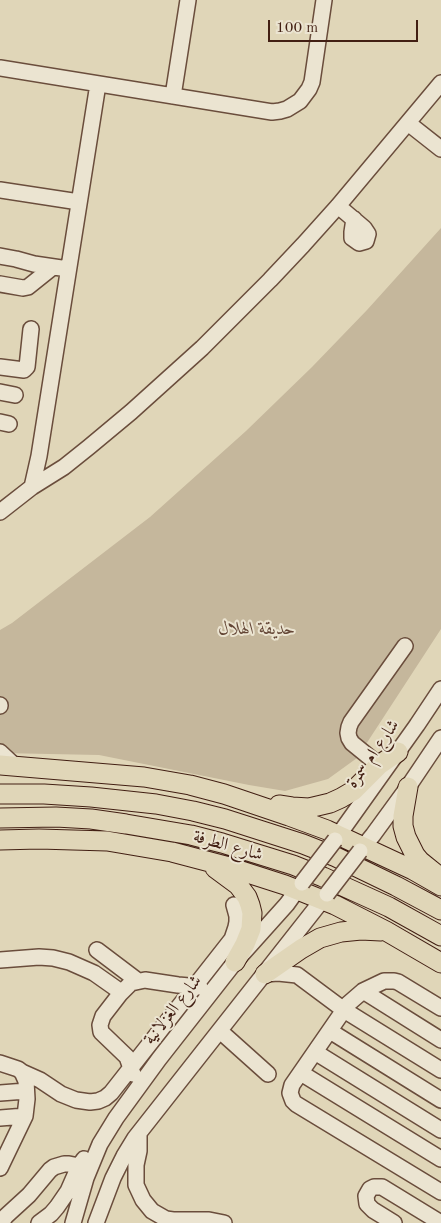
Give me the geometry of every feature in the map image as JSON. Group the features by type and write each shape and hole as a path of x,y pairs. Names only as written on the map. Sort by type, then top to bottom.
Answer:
{"main road":[{"path":"250,803 263,802 292,808 309,808 330,803 353,791 379,765 398,752"},
{"path":"9,767 105,773 190,785 290,816 413,870 441,886"},
{"path":"408,786 403,816 406,837 420,861 441,877"},
{"name":"شارع الطرفة","path":"0,794 44,794 156,804 225,819 303,844 396,886 441,910"},
{"name":"شارع الطرفة","path":"0,818 56,817 91,819 191,835 222,843 293,865 323,877 389,907 441,936"},
{"path":"0,840 107,841 172,852 300,886 325,897 441,963"},
{"path":"201,859 238,885 247,897 250,905 252,921 250,929 245,944 235,962"},
{"path":"264,974 320,938 340,932 361,930 386,931"}],"street":[{"path":"173,96 188,0"},
{"path":"0,68 272,112 287,109 305,95 312,82 324,0"},
{"path":"0,512 32,487 64,467 131,412 202,348 270,280 338,206 441,83"},
{"path":"32,487 39,456 98,84"},
{"path":"408,123 441,149"},
{"path":"0,190 79,202"},
{"path":"338,206 354,219"},
{"path":"0,256 68,269"},
{"path":"0,284 23,288 28,287 53,267"},
{"path":"0,367 20,370 24,370 27,367 31,329"},
{"path":"39,456 64,467"},
{"path":"379,765 352,743 349,738 348,727 405,646"},
{"name":"شارع ام سمرة","path":"337,838 441,689"},
{"path":"96,1223 113,1178 139,1133 362,849 441,738"},
{"path":"0,752 9,767"},
{"name":"شارع الغزلانية","path":"73,1223 86,1178 100,1144 116,1118 214,988 287,904 337,838"},
{"path":"0,1063 18,1069 40,1080 68,1098 90,1102 105,1098 111,1093 232,939 237,922 234,905"},
{"path":"98,950 138,981"},
{"path":"293,954 297,975"},
{"path":"0,960 39,957 61,960 94,973 121,992"},
{"path":"264,974 297,975 344,1010 441,1070"},
{"path":"137,1088 127,1057 101,1032 100,1024 103,1016 121,992 131,982 145,980 214,988"},
{"path":"441,1008 394,980 384,981 363,991 352,999 290,1089 293,1101 441,1192"},
{"path":"363,991 441,1040"},
{"path":"220,1031 268,1074"},
{"path":"330,1031 441,1100"},
{"path":"315,1052 441,1130"},
{"path":"0,1168 6,1143 24,1116 27,1104 26,1081 22,1072"},
{"path":"301,1072 441,1159"},
{"path":"0,1093 26,1091"},
{"path":"0,1118 24,1116"},
{"path":"139,1133 136,1185 143,1200 152,1211 166,1219 209,1220 224,1223"},
{"path":"39,1223 57,1207 68,1191 79,1166 92,1150 100,1144"},
{"path":"1,1223 6,1216 29,1196 54,1167 64,1164 79,1166"},
{"path":"394,1223 367,1204 366,1196 370,1189 382,1187 441,1223"}],"green space":[{"name":"حديقة الهلال","path":"441,228 441,629 357,758 328,779 285,791 99,755 0,753 0,630 12,623 150,517 246,431 367,310"}]}
